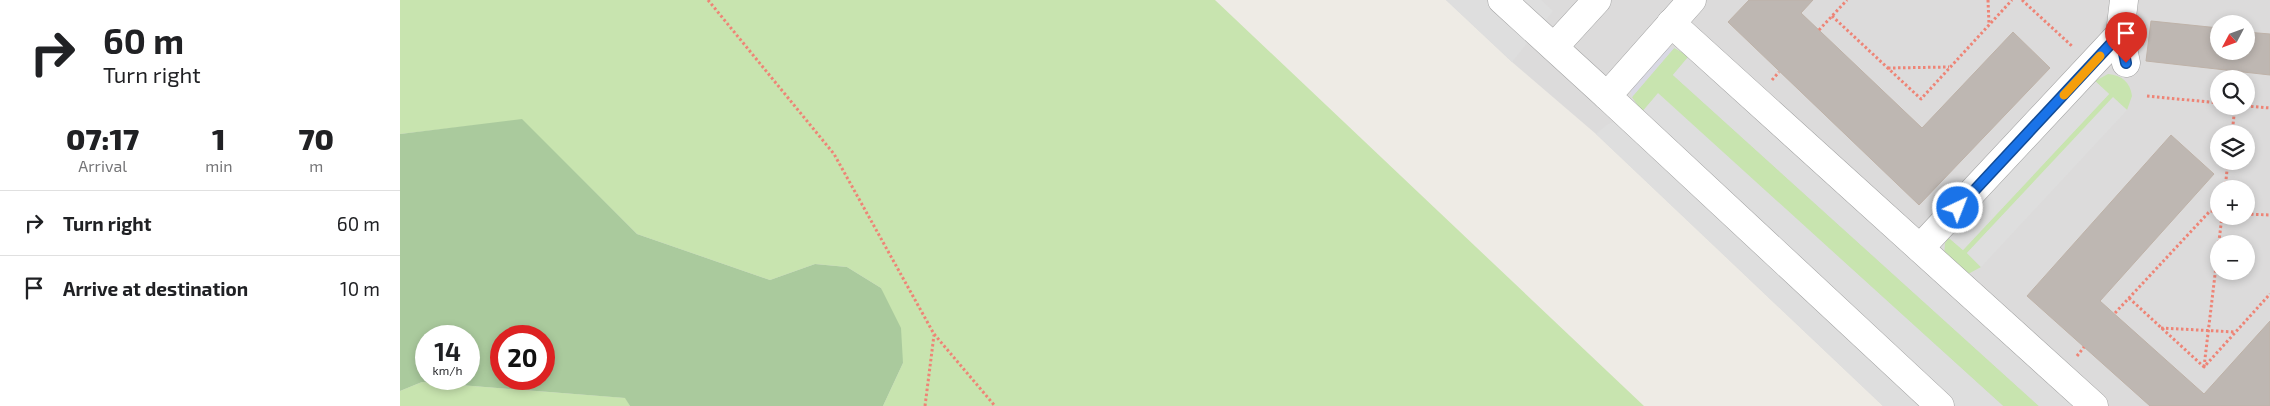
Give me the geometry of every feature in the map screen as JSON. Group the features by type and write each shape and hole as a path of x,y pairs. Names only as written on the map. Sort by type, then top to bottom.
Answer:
{"lane":[{"path":"1502,0 1940,406"},
{"path":"1554,48 1597,0"},
{"path":"1606,96 1692,0"},
{"path":"2124,0 2120,34 2126,63"},
{"path":"1671,23 2094,406"},
{"path":"1920,248 2120,34"}],"path":[{"path":"708,0 834,154 934,334 994,406"},
{"path":"1819,30 1847,0"},
{"path":"1988,0 1989,25"},
{"path":"1832,16 1921,99 2012,0"},
{"path":"2022,0 2092,65"},
{"path":"1887,68 1950,67"},
{"path":"2147,96 2210,102"},
{"path":"2255,107 2270,108"},
{"path":"2115,314 2210,211"},
{"path":"2255,214 2270,215"},
{"path":"2204,367 2221,225"},
{"path":"2204,367 2270,294"},
{"path":"2129,298 2204,367"},
{"path":"2162,328 2235,332"},
{"path":"925,406 934,334"}],"shaded area":[{"path":"1446,0 2270,0 2270,406 1883,406 1596,134 1512,62"},
{"path":"1446,0 1541,0 1553,11 1512,62"},
{"path":"1666,48 1674,48 1632,97 1630,84"},
{"path":"1689,56 2076,406 2039,406 1673,75"},
{"path":"2095,81 2109,94 1963,250 1949,238"},
{"path":"1658,93 2003,406 1883,406 1596,134 1608,124 1642,112"},
{"path":"2113,97 2127,110 1981,267 1967,253"}],"green space":[{"path":"400,0 1215,0 1644,406 883,406 903,363 881,288 847,267 815,264 770,280 637,234 522,120 400,134"},
{"path":"1674,48 1689,56 1673,75 2039,406 2003,406 1658,94 1642,112 1632,97"},
{"path":"2108,74 2117,76 2127,83 2132,96 2127,110 2113,98 1967,253 1981,267 1970,273 1963,274 1944,257 1945,243 1949,238 1963,250 2109,94 2095,81"},
{"path":"522,119 637,234 770,280 815,264 847,267 881,288 901,328 903,363 883,406 630,406 625,398 524,390 555,390 555,325 490,325 490,387 480,387 480,325 415,325 415,385 400,391 400,134"},
{"path":"415,385 415,390 480,390 480,387 490,387 490,390 524,390 626,398 630,406 400,406 400,391"}],"building":[{"path":"1749,0 1813,0 1801,13 1922,128 2013,32 2050,68 1919,205 1728,22"},
{"path":"2151,21 2210,27 2210,60 2255,60 2255,33 2270,34 2270,75 2255,73 2255,70 2226,70 2146,61"},
{"path":"2171,135 2214,174 2100,301 2204,394 2270,321 2270,406 2150,406 2027,296"}],"slow traffic":[{"path":"2064,95 2100,56"}],"route":[{"path":"1958,208 2120,34 2126,63"}]}
